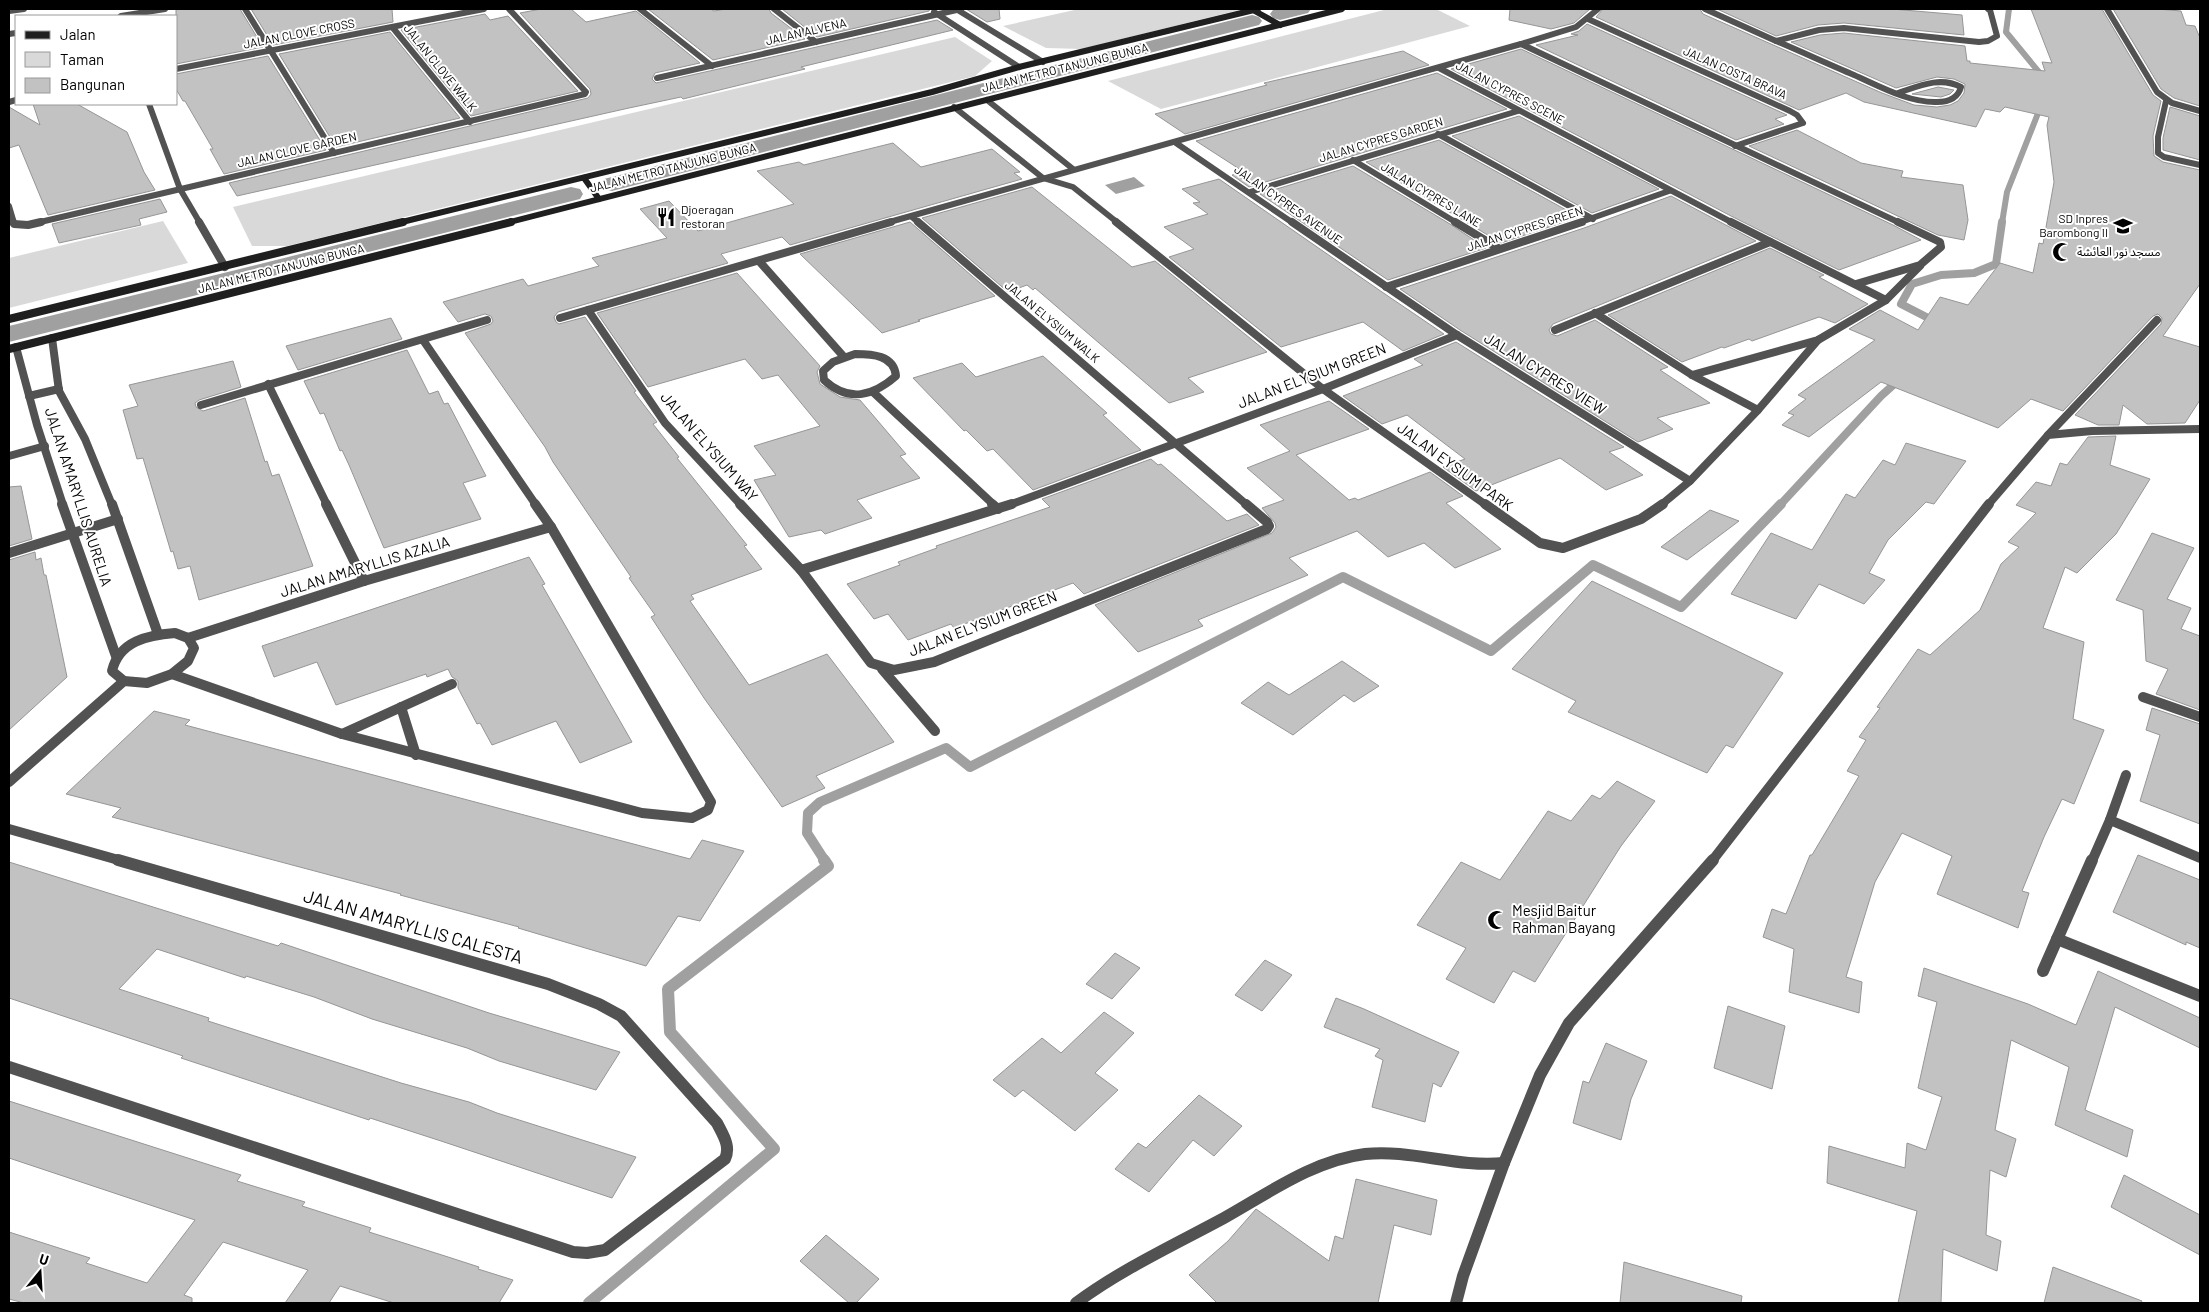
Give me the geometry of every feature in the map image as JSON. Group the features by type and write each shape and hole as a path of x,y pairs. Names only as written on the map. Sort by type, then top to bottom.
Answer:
{"main road":[{"name":"JALAN METRO TANJUNG BUNGA","path":"9,320 932,92 1019,68 1256,9"},
{"path":"1256,9 1280,26"},
{"name":"JALAN METRO TANJUNG BUNGA","path":"12,348 160,312 1342,9"},
{"path":"584,178 599,199"}],"street":[{"path":"9,11 24,9"},
{"path":"127,15 165,9"},
{"path":"245,9 273,51 334,153"},
{"name":"JALAN CLOVE CROSS","path":"178,69 484,9"},
{"name":"JALAN CLOVE GARDEN","path":"9,206 13,223 18,225 43,222 582,96 586,92 509,9"},
{"path":"640,9 712,66"},
{"path":"774,9 816,42"},
{"path":"928,9 1019,68"},
{"path":"958,9 1044,62"},
{"name":"JALAN ALVENA","path":"657,78 958,9"},
{"path":"1439,68 1572,29 1588,19 1598,9"},
{"path":"1708,9 1776,41 1898,93 1933,102 1948,102 1954,98 1961,87 1953,83 1941,81 1898,93"},
{"path":"1776,41 1820,30 1844,28 1985,42 1997,34 1990,10 1988,9"},
{"path":"2107,9 2157,92 2166,101 2200,111"},
{"name":"JALAN COSTA BRAVA","path":"1588,19 1790,111 1797,115 1803,123 1735,146"},
{"name":"JALAN CLOVE WALK","path":"393,28 470,122"},
{"path":"1521,44 1938,240 1941,247 1920,265 1886,300 1818,340 1692,375"},
{"name":"JALAN CYPRES SCENE","path":"560,318 1073,169 1176,143 1439,68 1669,191 1886,300"},
{"path":"954,108 1043,178 1073,187 1073,169 987,100"},
{"path":"2166,101 2158,137 2158,153 2200,164"},
{"path":"149,105 180,189 225,267"},
{"name":"JALAN CYPRES GARDEN","path":"1250,192 1518,111"},
{"path":"1438,134 1592,219"},
{"name":"JALAN CYPRES AVENUE","path":"1176,143 1386,287"},
{"name":"JALAN CYPRES LANE","path":"1353,160 1498,248"},
{"name":"JALAN EYSIUM PARK","path":"1073,187 1323,389 1517,528 1540,543 1556,547 1563,548 1581,544 1641,519 1690,481 1758,410 1818,340"},
{"name":"JALAN CYPRES GREEN","path":"1386,287 1498,248 1592,219 1669,191"},
{"name":"JALAN ELYSIUM WALK","path":"912,217 1177,443"},
{"path":"1555,330 1770,242"},
{"path":"759,261 844,357"},
{"path":"1856,284 1920,265"},
{"name":"JALAN CYPRES VIEW","path":"1386,287 1457,335 1690,481"},
{"name":"JALAN ELYSIUM WAY","path":"588,310 665,422 801,570"},
{"path":"1595,313 1692,375 1758,410"},
{"path":"200,405 487,320"},
{"path":"1456,1303 1463,1276 1504,1162 1540,1076 1569,1023 1716,857 1992,499 2048,435 2158,320"},
{"name":"JALAN ELYSIUM GREEN","path":"801,570 998,509 1323,389 1457,335"},
{"name":"JALAN AMARYLLIS AURELIA","path":"52,338 59,388 85,439 118,519 158,634"},
{"path":"172,674 342,734 642,813 692,818 708,810 712,802 551,527 423,340"},
{"name":"JALAN AMARYLLIS AURELIA","path":"12,348 116,656 112,671 124,681"},
{"path":"867,354 878,356 894,364 897,370 896,376 884,388 873,392 848,394 828,387 823,380 822,374 826,367 844,357 867,354"},
{"path":"268,384 364,581"},
{"path":"29,396 59,388"},
{"path":"873,392 998,509"},
{"path":"2048,435 2092,431 2200,428"},
{"name":"JALAN ELYSIUM GREEN","path":"882,669 898,671 934,662 1267,529 1269,526 1267,522 1177,443"},
{"path":"9,456 45,446"},
{"path":"9,553 118,519"},
{"name":"JALAN AMARYLLIS AZALIA","path":"188,638 364,581 551,527"},
{"path":"801,570 870,663 882,669 935,731"},
{"path":"9,782 124,681 147,682 172,674 188,661 194,648 188,638 175,633 158,634 134,642 116,656"},
{"path":"342,734 452,684"},
{"path":"2143,697 2200,717"},
{"path":"401,708 416,755"},
{"path":"2043,971 2110,820 2126,775"},
{"path":"2110,820 2200,858"},
{"name":"JALAN AMARYLLIS CALESTA","path":"9,829 548,984 599,1004 621,1016 717,1123 728,1148 727,1158 604,1250 587,1253 573,1252 9,1067"},
{"path":"2057,939 2200,996"},
{"path":"1076,1303 1099,1286 1299,1176 1342,1158 1367,1154 1418,1156 1459,1164 1489,1165 1504,1162"}],"green space":[{"path":"1079,9 1243,9 1082,49 1046,48 1003,26"},
{"path":"1388,9 1436,9 1470,26 1161,109 1108,81"},
{"path":"955,37 992,61 975,76 287,246 252,246 233,207"},
{"path":"163,221 188,263 9,308 9,258"}],"shaded area":[{"path":"1134,177 1145,186 1116,194 1105,185"}],"building":[{"path":"176,9 240,9 263,47 178,64 178,15 176,15"},
{"path":"251,9 392,9 393,22 273,45"},
{"path":"541,9 571,9 586,22 636,11 700,63 655,73 652,79 656,83 937,20 953,30 801,67 805,69 683,99 681,97 629,108 237,196 229,183 588,98 591,94 590,89 520,13"},
{"path":"648,9 711,9 714,11 726,9 769,9 771,13 805,39 713,60"},
{"path":"782,9 930,9 929,11 817,37"},
{"path":"966,9 999,9 1000,19 987,22"},
{"path":"1510,9 1590,9 1574,23 1551,29 1509,20"},
{"path":"1603,9 1700,9 1703,14 1882,93 1914,105 1937,107 1950,105 1958,101 1964,93 1965,84 1954,79 1937,77 1896,88 1791,42 1820,35 1844,33 1965,46 1967,61 1970,61 1970,63 2045,71 2042,62 2052,63 2031,9 2102,9 2153,95 2161,101 2153,136 2154,156 2163,162 2200,170 2200,284 2163,336 2200,347 2200,400 2185,423 2147,424 2123,405 2119,425 2098,425 2075,415 2161,324 2162,318 2158,314 2153,316 2063,411 2031,399 1998,428 1881,382 1809,437 1782,425 1794,415 1788,413 1806,399 1798,395 1875,340 1849,329 1880,310 1918,330 1940,297 1968,305 2000,263 2033,273 2039,243 2043,244 2054,182 2047,125 2049,117 2005,107 2000,112 1985,109 1976,127 1864,102 1846,93 1799,110 1596,17"},
{"path":"1717,9 1892,9 1962,15 1964,35 1844,23 1818,25 1776,36"},
{"path":"2113,9 2181,11 2186,25 2195,26 2200,38 2200,106 2174,98 2161,89"},
{"path":"485,14 490,20 508,16 578,91 471,116 401,30"},
{"path":"1587,24 1787,115 1775,119 1784,124 1736,140 1536,45 1578,35 1571,34 1579,31"},
{"path":"390,32 460,118 336,147 279,54"},
{"path":"1521,49 1921,240 1839,270 1731,216 1451,69"},
{"path":"1403,51 1429,65 1185,134 1155,114 1267,85 1264,83"},
{"path":"268,56 326,150 224,174 210,149 213,149 178,92 178,74"},
{"path":"1437,73 1507,109 1249,187 1232,175 1244,172 1196,141"},
{"path":"1938,87 1954,90 1950,94 1941,97 1912,94"},
{"path":"33,105 79,105 127,132 144,172 155,190 48,215 19,145 9,148 9,107 40,125"},
{"path":"2170,107 2200,116 2200,160 2163,150 2163,138"},
{"path":"1519,116 1659,189 1592,213 1452,136"},
{"path":"1797,130 1861,163 1903,171 1901,177 1963,185 1968,220 1964,240 1938,235 1749,146"},
{"path":"1439,140 1579,217 1501,243 1366,162"},
{"path":"893,143 921,167 992,149 1020,172 1014,173 1022,179 790,245 782,237 721,254 728,263 558,312 554,317 559,324 585,317 636,391 634,392 657,422 653,424 679,457 677,458 747,545 744,546 762,569 691,595 694,599 690,601 749,685 827,654 894,742 816,776 825,788 782,807 704,698 651,617 655,615 629,578 631,577 553,462 545,447 465,333 491,324 493,321 491,316 485,314 458,322 443,302 523,279 528,286 599,266 592,258 667,238 640,209 669,201 698,231 794,204 757,171 799,162 804,165"},
{"path":"1353,166 1450,224 1486,248 1388,280 1260,194"},
{"path":"1219,179 1444,334 1403,351 1363,322 1281,347 1169,257 1194,249 1164,227 1208,214 1193,203 1200,202 1182,189"},
{"path":"1032,187 1132,267 1155,261 1267,352 1188,378 1204,392 1169,403 1035,288 1033,290 1027,285 1008,292 922,218"},
{"path":"1671,196 1756,241 1553,324 1549,330 1551,334 1557,336 1595,320 1668,367 1660,370 1710,403 1657,418 1673,429 1638,442 1460,330 1400,289 1584,228"},
{"path":"160,199 167,212 139,219 141,225 59,243 52,224"},
{"path":"910,222 995,296 882,333 800,254"},
{"path":"1770,248 1824,275 1819,277 1868,304 1835,323 1819,317 1752,341 1749,339 1724,348 1722,347 1682,362 1608,315"},
{"path":"737,273 820,366 817,372 820,384 840,397 860,400 906,454 900,456 920,478 857,500 872,518 825,534 821,530 789,537 754,480 776,475 754,446 820,426 778,375 762,379 745,359 648,387 597,313"},
{"path":"391,318 402,339 298,370 286,346"},
{"path":"1456,342 1624,447 1609,452 1643,475 1606,490 1560,458 1476,491 1443,467 1465,459 1407,415 1382,424 1343,396 1423,365 1414,359"},
{"path":"407,350 429,394 438,391 444,404 448,403 486,476 463,483 481,519 384,548 342,450 340,451 324,413 320,414 304,381"},
{"path":"1043,356 1107,413 1103,415 1141,450 1033,490 993,449 987,451 966,430 964,431 913,378 962,363 976,377"},
{"path":"233,361 241,387 199,400 195,403 196,407 203,411 245,398 265,462 267,461 272,476 279,474 313,566 199,600 190,566 178,569 173,551 171,552 143,458 137,459 123,410 138,406 129,385"},
{"path":"1329,401 1369,429 1296,455 1349,500 1355,498 1358,500 1430,472 1463,496 1446,503 1501,549 1455,568 1424,543 1388,557 1357,531 1289,558 1308,575 1198,620 1203,626 1138,652 1095,605 1272,533 1276,527 1275,523 1262,508 1284,500 1247,468 1290,451 1260,425"},
{"path":"2116,436 2110,465 2150,479 2116,534 2077,573 2065,567 2043,628 2084,642 2073,719 2104,730 2074,804 2062,799 2044,837 2022,891 2029,893 2018,928 1937,894 1952,856 1902,833 1875,882 1846,977 1862,982 1859,1013 1789,992 1794,949 1763,937 1772,909 1786,914 1810,855 1812,855 1859,776 1847,771 1866,740 1859,737 1880,708 1877,707 1918,649 1930,655 1980,610 2001,564 2019,547 2008,542 2036,513 2016,505 2036,482 2051,486 2060,463 2067,465 2088,437"},
{"path":"1906,443 1966,461 1934,504 1926,502 1888,540 1869,573 1885,580 1864,604 1819,584 1796,619 1731,594 1771,533 1812,550 1846,494 1855,498 1883,460 1895,465"},
{"path":"1151,459 1158,465 1161,464 1227,521 1247,514 1259,525 1084,594 1073,583 954,628 951,624 908,640 888,614 874,619 847,584 900,565 898,562 937,548 936,546 1050,507 1042,499"},
{"path":"21,486 32,539 9,546 9,487"},
{"path":"1710,510 1739,521 1687,560 1661,547"},
{"path":"2152,533 2194,548 2167,599 2191,608 2181,629 2200,636 2200,710 2156,694 2168,669 2146,661 2143,610 2116,600"},
{"path":"35,552 36,560 41,558 44,575 46,575 67,677 9,730 9,560"},
{"path":"529,557 545,584 542,585 632,742 580,763 556,721 492,745 480,723 477,724 458,688 458,681 452,677 448,669 427,677 426,674 336,705 317,662 274,677 262,646"},
{"path":"1592,581 1783,673 1733,748 1726,745 1707,773 1568,712 1576,701 1512,669"},
{"path":"1342,661 1379,686 1354,702 1344,695 1293,735 1241,703 1268,682 1289,695"},
{"path":"2152,708 2200,724 2200,824 2140,801 2160,735 2146,730"},
{"path":"154,711 190,720 185,725 690,859 702,840 744,851 700,921 678,916 646,966 519,927 401,894 112,817 121,808 66,794"},
{"path":"1617,781 1655,801 1621,846 1535,982 1513,971 1494,1003 1446,979 1466,948 1417,925 1461,862 1500,880 1548,811 1571,821 1592,795 1600,799"},
{"path":"2138,855 2200,880 2200,948 2186,942 2186,945 2113,912"},
{"path":"9,862 278,946 281,943 489,1013 620,1052 596,1090 499,1061 467,1048 372,1019 314,997 246,976 245,978 157,949 119,989 209,1018 208,1021 401,1083 469,1102 497,1113 636,1157 612,1198 181,1058 183,1056 9,998"},
{"path":"1115,953 1140,968 1112,999 1086,984"},
{"path":"1265,960 1292,975 1262,1011 1235,995"},
{"path":"1924,968 2028,1004 2076,1025 2098,971 2200,1018 2200,1048 2115,1007 2085,1110 2133,1130 2127,1157 2055,1125 2069,1067 2011,1040 1995,1130 2016,1139 2006,1177 1990,1170 1986,1235 2001,1241 1997,1271 1943,1249 1941,1303 1898,1303 1917,1211 1827,1183 1829,1146 1905,1168 1907,1143 1926,1150 1942,1097 1918,1088 1937,1002 1918,996"},
{"path":"1336,998 1459,1052 1441,1087 1433,1083 1425,1122 1372,1107 1383,1060 1375,1056 1380,1049 1324,1027"},
{"path":"1728,1006 1785,1026 1772,1089 1714,1068"},
{"path":"1104,1012 1134,1033 1095,1073 1118,1090 1075,1131 1023,1090 1015,1097 993,1080 1042,1038 1061,1053"},
{"path":"1606,1043 1647,1061 1631,1099 1621,1140 1573,1123 1583,1081 1589,1083"},
{"path":"1199,1095 1242,1126 1214,1156 1193,1140 1149,1192 1115,1169 1138,1143 1146,1148"},
{"path":"9,1101 241,1175 237,1181 305,1202 302,1206 371,1228 369,1232 479,1267 478,1269 513,1280 499,1303 394,1303 340,1286 329,1303 285,1303 308,1270 223,1242 184,1295 192,1298 192,1303 24,1303 9,1299 9,1232 90,1258 86,1263 147,1283 195,1220 9,1158"},
{"path":"2124,1175 2200,1215 2200,1255 2111,1207"},
{"path":"1356,1179 1437,1200 1431,1235 1394,1225 1378,1303 1217,1303 1189,1275 1228,1241 1256,1209 1329,1261 1335,1236 1343,1239"},
{"path":"826,1235 879,1279 856,1303 849,1303 800,1261"},
{"path":"1624,1262 1742,1296 1741,1303 1620,1303"},
{"path":"2053,1267 2142,1301 2141,1303 2044,1303"}],"waterway":[{"path":"1280,14 1301,9"},
{"path":"2009,9 2006,32 2043,77 2044,82"},
{"path":"612,184 1252,21"},
{"path":"2002,223 2007,192 2042,103"},
{"path":"9,334 571,194"},
{"path":"1938,323 1901,304 1912,284 1941,275 1974,273 1996,264 2002,222"},
{"path":"1780,505 1881,396 1901,378"},
{"path":"825,861 807,833 808,813 820,802 946,748 970,767 1343,577 1491,651 1593,565 1681,607 1781,504"},
{"path":"589,1303 774,1149 670,1032 668,989 828,866 824,860"}],"place":[{"name":"Djoeragan restoran","path":"666,217"},
{"name":"SD Inpres Barombong II","path":"2123,226"},
{"name":"مسجد نور العائشة","path":"2062,252"},
{"name":"Mesjid Baitur Rahman Bayang","path":"1497,920"}]}
